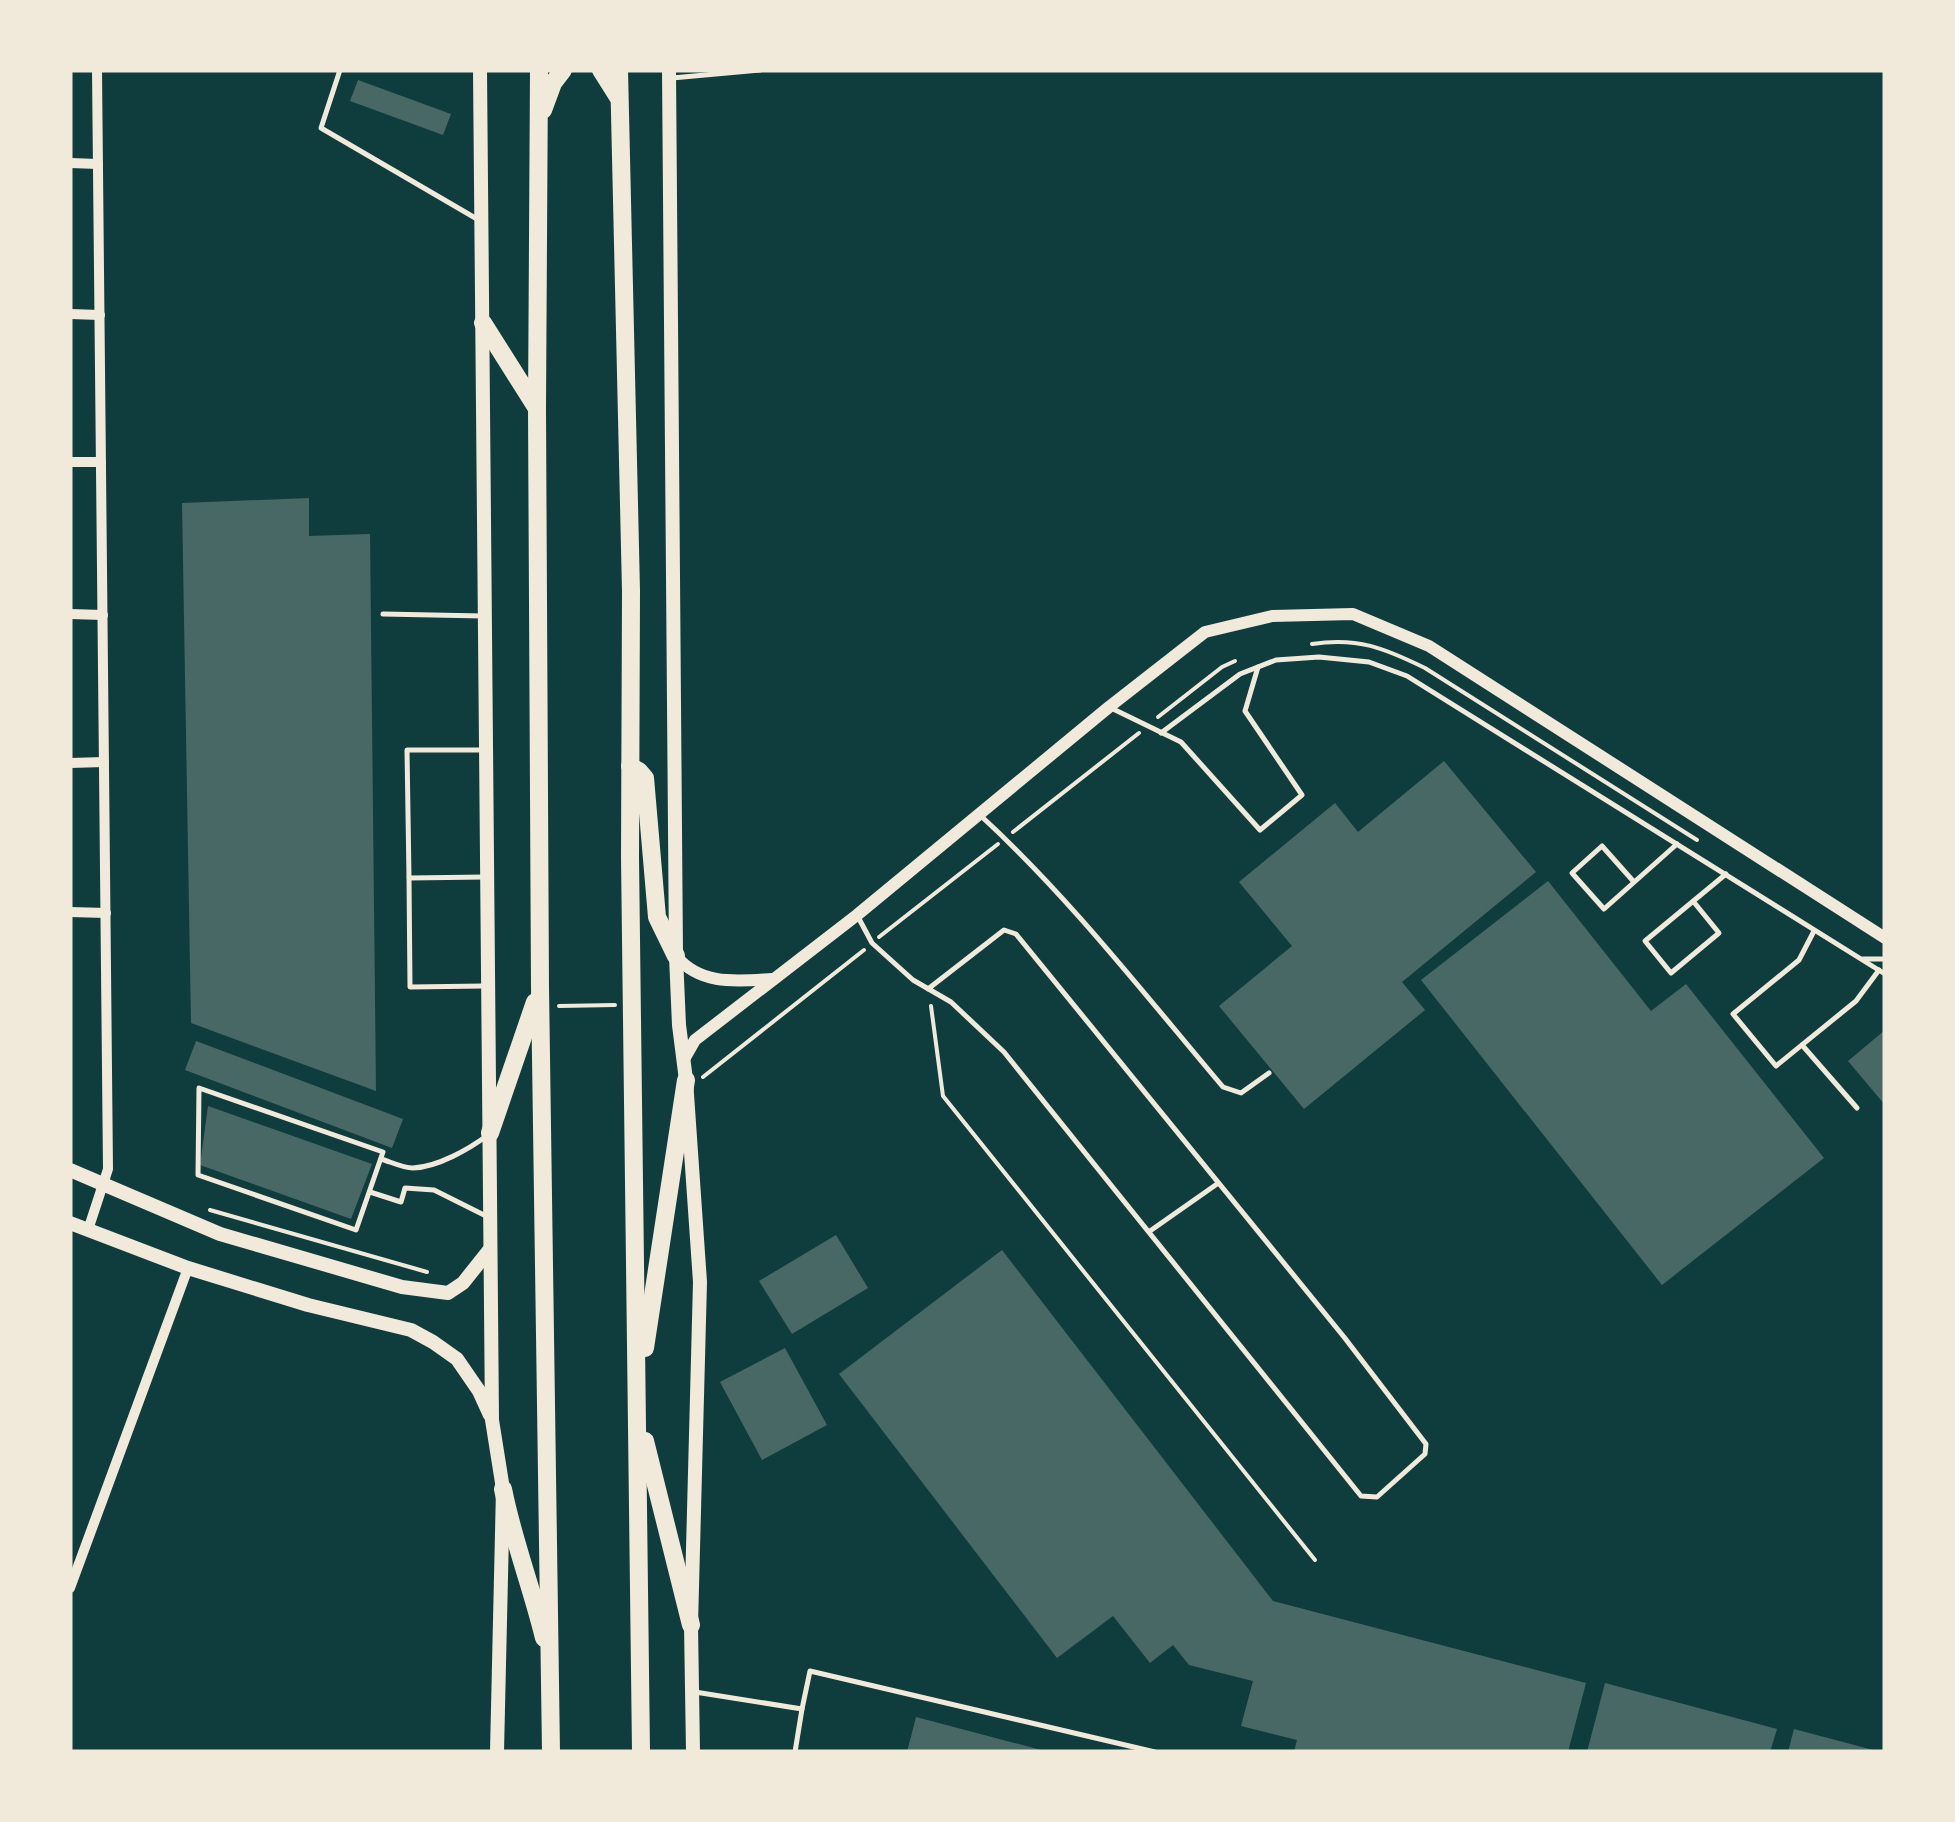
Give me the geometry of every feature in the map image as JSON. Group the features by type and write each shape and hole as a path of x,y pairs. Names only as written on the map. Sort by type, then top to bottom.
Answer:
{"highway":[{"path":"538,70 551,1752"},
{"path":"539,120 553,83 563,70"},
{"path":"601,70 619,98"},
{"path":"619,70 631,591 641,1752"},
{"path":"483,322 538,409"},
{"path":"630,766 645,778 657,917 676,956"},
{"path":"490,1133 543,996"},
{"path":"684,1070 638,1404 691,1624"},
{"path":"503,1490 552,1673"}],"main road":[{"path":"480,70 492,1420 503,1490 497,1752"},
{"path":"669,74 676,956 678,1025 700,1282 691,1624 693,1752"},
{"path":"70,1170 220,1234 402,1287 448,1293 463,1283 491,1248"},
{"path":"70,1223 188,1268 308,1305 411,1330 457,1358 492,1420"}],"street":[{"path":"88,1230 108,1169 98,70"},
{"path":"70,163 98,164"},
{"path":"70,314 100,315"},
{"path":"70,462 101,462"},
{"path":"70,614 102,615"},
{"path":"684,1070 695,1040 857,915 1205,632 1272,616 1353,614 1429,646 1885,938"},
{"path":"70,762 104,762"},
{"path":"70,912 106,913"},
{"path":"676,956 692,970 711,978 733,982 775,978"},
{"path":"70,1588 188,1268"}],"lane":[{"path":"340,70 321,128 480,220"},
{"path":"669,74 760,70"},
{"path":"383,614 486,616"},
{"path":"1161,732 1240,674 1276,660 1319,657 1369,662 1407,676 1726,874 1882,972 1856,1001 1776,1066 1733,1014 1799,960 1815,930"},
{"path":"1109,707 1181,742 1260,830 1302,795 1245,711 1258,667"},
{"path":"487,750 407,750 410,987 489,986"},
{"path":"979,815 1100,941 1223,1087 1241,1093 1269,1073"},
{"path":"1634,882 1602,846 1572,873 1604,909 1677,844"},
{"path":"1693,902 1719,933 1671,972 1645,940 1726,874"},
{"path":"409,878 488,877"},
{"path":"857,915 872,943 913,980 928,989 950,1002 1004,1052 1361,1496 1378,1498 1425,1454 1426,1444 1344,1337 1016,934 1004,930 928,989"},
{"path":"1862,959 1885,959"},
{"path":"1802,1045 1857,1108"},
{"path":"198,1088 383,1152 381,1159 356,1230 198,1175 198,1088"},
{"path":"381,1159 410,1169 424,1166 467,1151 490,1133"},
{"path":"1150,1231 1218,1183"},
{"path":"370,1192 402,1202 406,1188 434,1190 490,1218"},
{"path":"795,1752 810,1671 1154,1752"},
{"path":"692,1691 802,1709"}],"path":[{"path":"928,989 943,1096 1315,1560"},
{"path":"543,996 622,1006"},
{"path":"205,1209 432,1273"}],"building":[{"path":"358,80 451,114 443,135 350,101"},
{"path":"309,498 309,536 370,534 376,1091 191,1023 182,503"},
{"path":"1444,761 1536,872 1402,982 1425,1010 1304,1109 1219,1006 1292,946 1239,882 1335,803 1358,832"},
{"path":"1548,881 1651,1011 1686,984 1824,1158 1662,1285 1421,980"},
{"path":"1885,1030 1885,1105 1848,1061"},
{"path":"196,1041 403,1119 392,1148 185,1070"},
{"path":"208,1106 372,1164 351,1219 200,1165"},
{"path":"836,1235 868,1288 792,1334 759,1281"},
{"path":"1002,1250 1273,1601 1586,1683 1568,1752 1294,1752 1297,1740 1241,1726 1253,1681 1189,1665 1173,1645 1150,1663 1113,1616 1057,1658 839,1374"},
{"path":"785,1348 827,1425 762,1460 720,1382"},
{"path":"1605,1683 1777,1729 1770,1752 1587,1752"},
{"path":"916,1717 1045,1751 1045,1752 907,1752"},
{"path":"1794,1729 1877,1751 1877,1752 1788,1752"}]}
